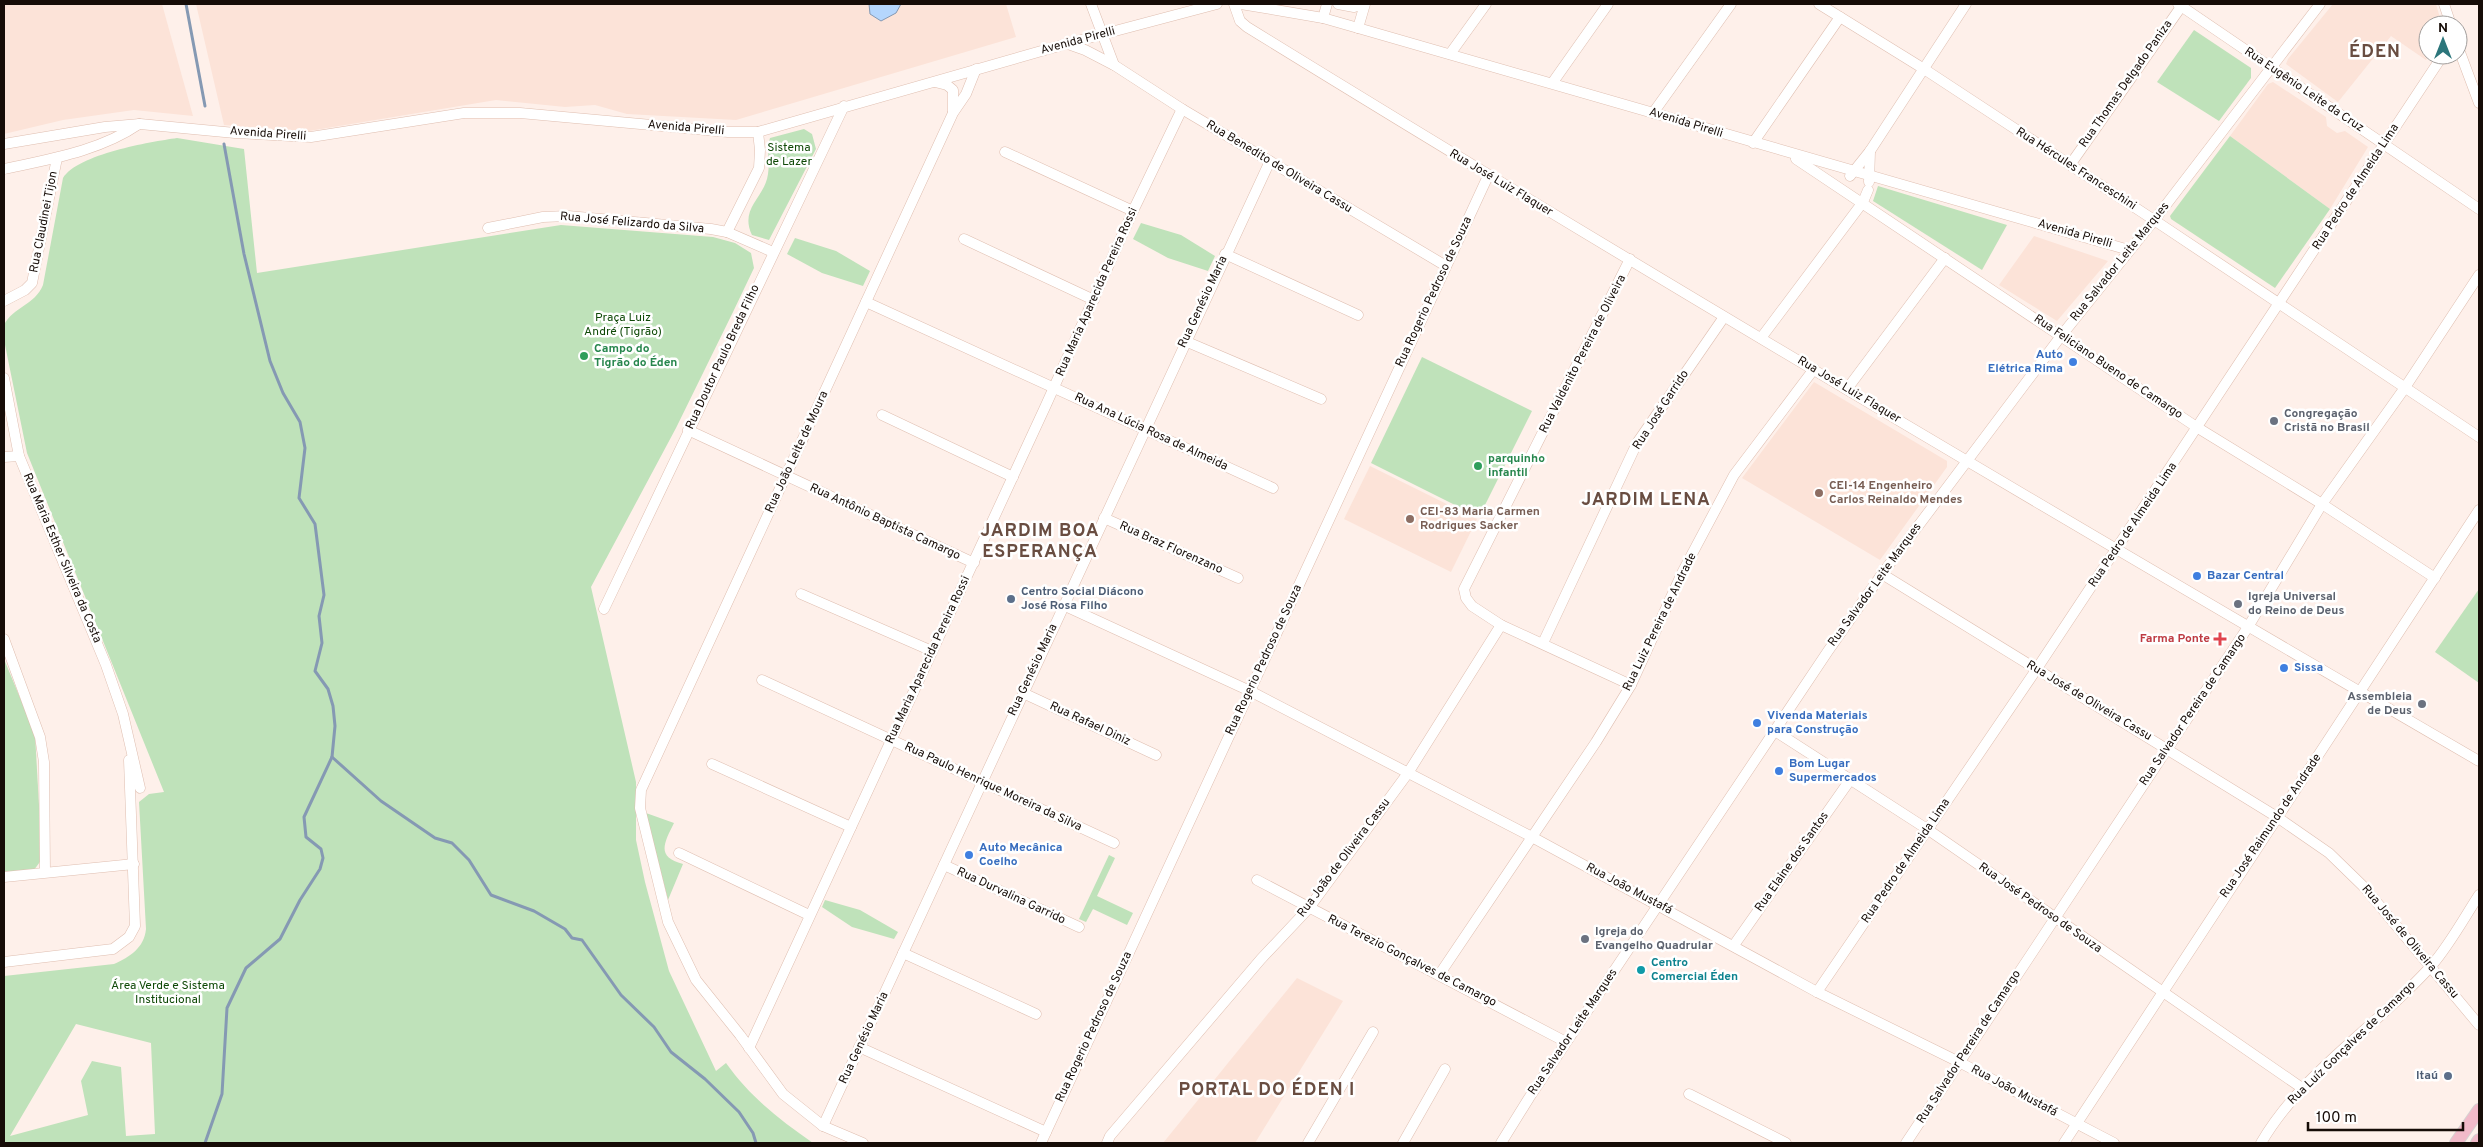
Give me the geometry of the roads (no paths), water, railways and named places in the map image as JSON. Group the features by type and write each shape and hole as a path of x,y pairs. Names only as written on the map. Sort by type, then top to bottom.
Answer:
{"main road":[{"path":"2456,1143 2479,1110"}],"street":[{"name":"Avenida Pirelli","path":"4,144 104,127 140,124 235,133 311,137 464,113 520,113 728,132 758,132 976,69 1217,4"},
{"name":"Rua José Luiz Flaquer","path":"1234,4 1240,21 1247,27 1488,176 2248,627 2479,761"},
{"name":"Avenida Pirelli","path":"1241,4 1323,18 1553,82 1784,152 1862,179 2129,250"},
{"path":"1323,18 1327,4"},
{"path":"1338,4 1354,7 1364,4"},
{"path":"1358,28 1364,4"},
{"path":"1450,54 1486,4"},
{"path":"1553,82 1608,4"},
{"path":"1654,113 1731,4"},
{"name":"Rua Hércules Franceschini","path":"1819,4 1924,69 2154,220 2479,438"},
{"path":"1760,338 1863,202 1862,179 1870,151 1966,4"},
{"name":"Rua Eugênio Leite da Cruz","path":"2181,4 2270,68 2479,209"},
{"name":"Rua Thomas Delgado Paniza","path":"2070,165 2181,4"},
{"name":"Rua Salvador Leite Marques","path":"1501,1143 1566,1042 1828,651 1882,574 2061,336 2154,220 2320,4"},
{"path":"1092,7 1099,35 1111,64"},
{"path":"1753,143 1840,17"},
{"name":"Rua Benedito de Oliveira Cassu","path":"1066,44 1076,46 1111,64 1182,109 1446,266"},
{"name":"Rua Pedro de Almeida Lima","path":"1817,992 2198,428 2436,65"},
{"path":"2465,65 2479,103"},
{"name":"Rua João Leite de Moura","path":"740,1035 696,980 668,922 640,808 640,790 953,113 966,94 976,69"},
{"name":"Rua João Leite de Moura","path":"931,82 948,85 953,90 953,113"},
{"name":"Rua Doutor Paulo Breda Filho","path":"604,609 844,106"},
{"name":"Rua Maria Aparecida Pereira Rossi","path":"749,1048 809,915 974,563 1133,211 1182,109"},
{"path":"4,169 57,158 124,135 140,124"},
{"path":"727,232 759,168 758,132"},
{"path":"1862,179 1846,184 1852,194 1863,195 1862,179 1870,151"},
{"path":"1005,152 1133,211"},
{"name":"Rua Feliciano Bueno de Camargo","path":"1784,152 1852,194 2198,428 2322,504 2435,578"},
{"name":"Rua Claudinei Tijon","path":"4,301 25,290 32,282 57,158"},
{"name":"Rua Genésio Maria","path":"823,1126 1225,254 1270,161"},
{"name":"Rua Rogerio Pedroso de Souza","path":"1041,1143 1488,176"},
{"name":"Rua José Felizardo da Silva","path":"488,228 543,217 568,216 727,232 773,252"},
{"path":"964,239 1094,300"},
{"path":"1225,254 1358,315"},
{"path":"1848,389 1944,258"},
{"name":"Rua Valdenito Pereira de Oliveira","path":"1501,625 1472,606 1466,598 1464,589 1630,260"},
{"name":"Rua Salvador Pereira de Camargo","path":"1906,1143 2248,627 2322,504 2404,389 2479,275"},
{"name":"Rua Ana Lúcia Rosa de Almeida","path":"866,302 1273,488"},
{"name":"Rua José Garrido","path":"1543,643 1637,443 1724,317"},
{"path":"1185,341 1322,399"},
{"name":"Rua Luiz Pereira de Andrade","path":"1439,975 1631,685 1683,571 1734,475 1814,369"},
{"name":"Rua Maria Esther Silveira da Costa","path":"4,378 19,456 106,665 123,714 140,788"},
{"path":"882,415 1013,477"},
{"name":"Rua Antônio Baptista Camargo","path":"688,430 974,563"},
{"path":"4,457 19,456"},
{"name":"Rua José Raimundo de Andrade","path":"2064,1143 2161,992 2479,510"},
{"name":"Rua Braz Florenzano","path":"1104,518 1238,578"},
{"name":"Rua José de Oliveira Cassu","path":"1882,574 2277,817 2329,853 2364,887 2479,1025"},
{"path":"801,594 932,651"},
{"name":"Rua João Mustafá","path":"1063,605 1250,691 1532,837 1734,945 1817,992 1959,1062 2114,1143"},
{"path":"1501,625 1631,685"},
{"name":"Rua João de Oliveira Cassu","path":"1107,1143 1110,1136 1255,966 1309,908 1408,773 1501,625"},
{"path":"4,640 40,737 44,762 45,872"},
{"name":"Rua Paulo Henrique Moreira da Silva","path":"762,680 1114,843"},
{"name":"Rua Rafael Diniz","path":"1023,693 1156,755"},
{"name":"Rua José Pedroso de Souza","path":"1775,731 1927,829 2302,1088"},
{"name":"Rua Maria Esther Silveira da Costa","path":"4,962 113,949 123,944 130,937 134,926 134,864 128,736"},
{"path":"712,764 851,826"},
{"name":"Rua Elaine dos Santos","path":"1734,945 1850,780"},
{"path":"679,853 809,915"},
{"path":"4,877 134,864"},
{"name":"Rua Durvalina Garrido","path":"944,865 1079,927"},
{"name":"Rua Terezio Gonçalves de Camargo","path":"1257,880 1566,1042"},
{"name":"Rua Luíz Gonçalves de Camargo","path":"2261,1143 2275,1119 2302,1088 2431,966 2479,895"},
{"path":"903,953 1036,1014"},
{"path":"762,1021 740,1035 783,1094 823,1126 863,1143"},
{"path":"1308,1143 1373,1032"},
{"path":"860,1046 1046,1132"},
{"path":"1403,1143 1445,1069"},
{"path":"1689,1094 1786,1143"}],"water":[{"path":"869,4 901,4 896,13 881,21 870,14"}],"waterway":[{"path":"186,4 205,106"},
{"path":"205,1143 222,1094 227,1008 246,968 280,939 300,900 320,869 323,858 321,849 306,837 304,817 332,757 335,726 333,706 328,689 315,671 322,643 319,616 324,595 315,524 299,498 305,448 300,422 283,393 270,361 244,254 224,144"},
{"path":"332,757 381,801 435,838 452,843 469,860 491,895 534,911 565,929 572,938 582,940 621,995 654,1027 671,1052 705,1079 739,1112 753,1133 756,1143"}],"place":[{"name":"Campo do Tigrão do Éden","path":"584,356"},
{"name":"Auto Elétrica Rima","path":"2073,362"},
{"name":"Congregação Cristã no Brasil","path":"2274,421"},
{"name":"parquinho infantil","path":"1478,466"},
{"name":"CEI-14 Engenheiro Carlos Reinaldo Mendes","path":"1819,493"},
{"name":"CEI-83 Maria Carmen Rodrigues Sacker","path":"1410,519"},
{"name":"Bazar Central","path":"2197,576"},
{"name":"Centro Social Diácono José Rosa Filho","path":"1011,599"},
{"name":"Igreja Universal do Reino de Deus","path":"2238,604"},
{"name":"Farma Ponte","path":"2220,639"},
{"name":"Sissa","path":"2284,668"},
{"name":"Assembleia de Deus","path":"2422,704"},
{"name":"Vivenda Materiais para Construção","path":"1757,723"},
{"name":"Bom Lugar Supermercados","path":"1779,771"},
{"name":"Auto Mecânica Coelho","path":"969,855"},
{"name":"Igreja do Evangelho Quadrular","path":"1585,939"},
{"name":"Centro Comercial Éden","path":"1641,970"},
{"name":"Itaú","path":"2448,1076"}],"district":[{"name":"ÉDEN","path":"2375,52"},
{"name":"JARDIM LENA","path":"1646,500"},
{"name":"JARDIM BOA ESPERANÇA","path":"1040,541"},
{"name":"PORTAL DO ÉDEN I","path":"1267,1090"}],"park label":[{"name":"Sistema de Lazer","path":"789,155"},
{"name":"Praça Luiz André (Tigrão)","path":"623,325"},
{"name":"Área Verde e Sistema Institucional","path":"168,993"}]}
